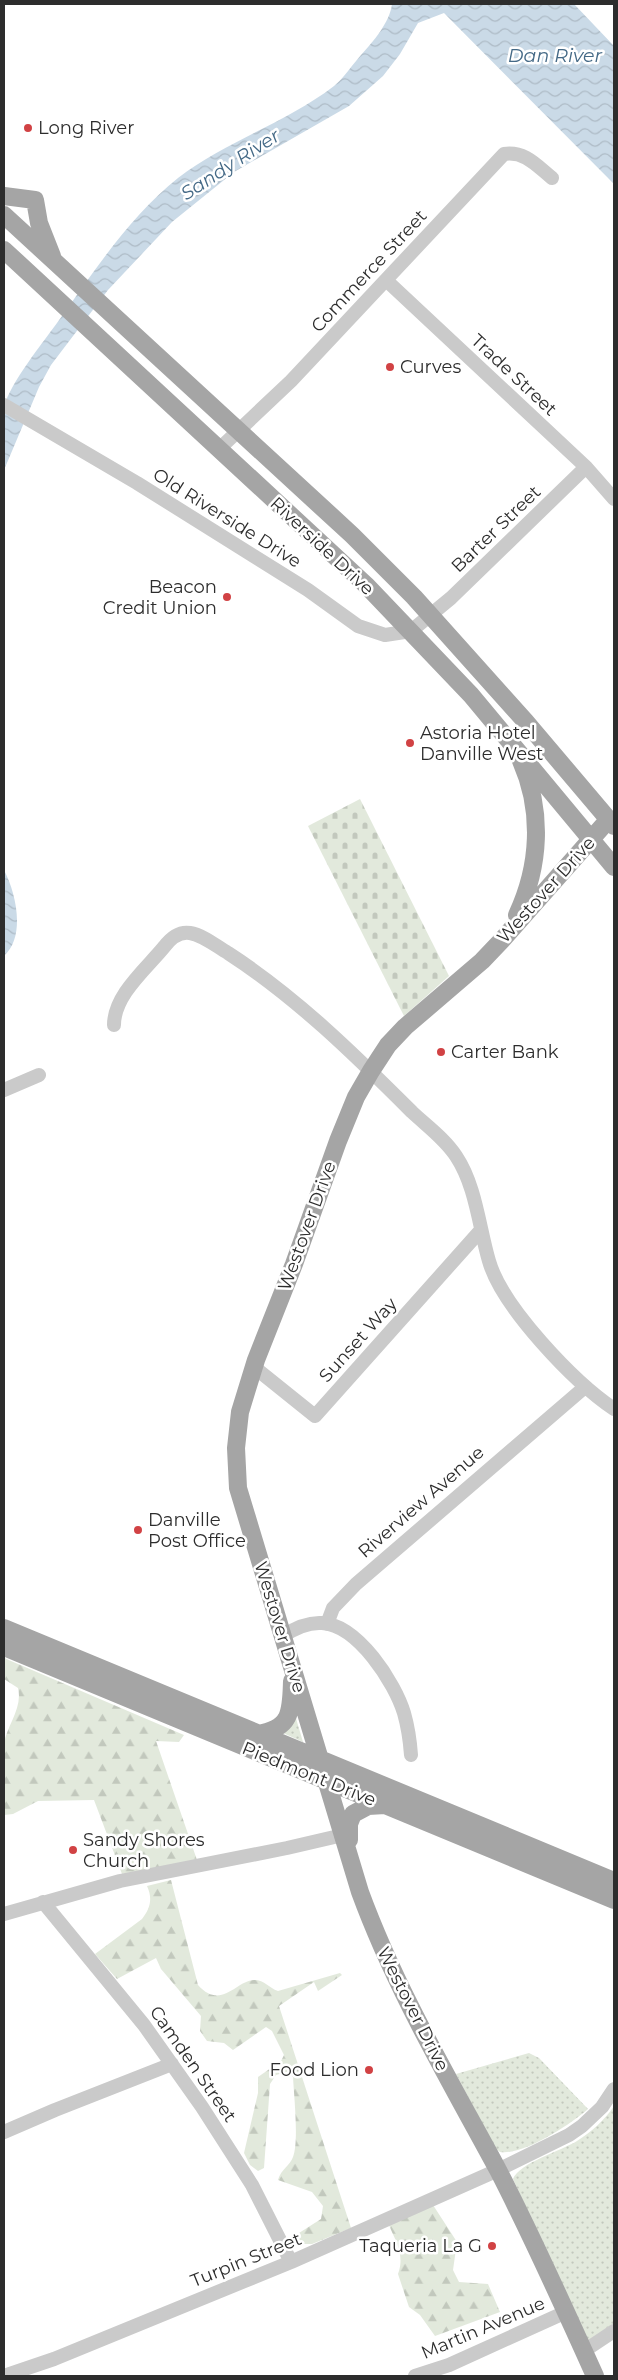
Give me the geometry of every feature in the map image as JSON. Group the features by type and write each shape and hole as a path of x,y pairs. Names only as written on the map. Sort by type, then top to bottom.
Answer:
{"main road":[{"path":"4,196 36,200 39,223 54,261"},
{"name":"Riverside Drive","path":"6,222 54,261 352,535 431,615 612,820"},
{"name":"Riverside Drive","path":"4,250 359,579 411,631 471,694 614,867"},
{"path":"512,926 528,885 537,842 530,786 514,747"},
{"name":"Westover Drive","path":"595,2376 498,2170 400,1988 371,1922 247,1522 236,1472 237,1428 254,1367 356,1097 388,1045 482,961 512,926 612,820"},
{"name":"Piedmont Drive","path":"4,1628 614,1881"},
{"name":"Piedmont Drive","path":"4,1647 614,1900"},
{"path":"258,1734 271,1732 279,1727 291,1710 292,1663"},
{"path":"349,1854 349,1824 353,1814 368,1806 385,1805"}],"street":[{"name":"Commerce Street","path":"218,450 239,432 387,282 504,154 514,153 526,156 552,178"},
{"name":"Trade Street","path":"387,282 586,467 614,499"},
{"name":"Old Riverside Drive","path":"4,405 92,455 174,506 308,590 358,626 385,635 411,631 431,615"},
{"name":"Barter Street","path":"431,615 502,550 586,467"},
{"path":"114,1025 116,1011 123,996 170,939 184,933 193,934 245,965 280,989 371,1071 446,1143 466,1173 489,1263 498,1285 507,1300 585,1387 614,1409"},
{"path":"4,1090 38,1075"},
{"name":"Sunset Way","path":"254,1367 315,1416 481,1230"},
{"name":"Riverview Avenue","path":"327,1624 334,1608 356,1584 585,1387"},
{"path":"283,1636 302,1625 327,1624 352,1637 363,1647 388,1680 404,1713 411,1755"},
{"path":"4,1914 120,1881 287,1848 343,1834"},
{"name":"Camden Street","path":"44,1902 138,2018 172,2064 252,2185 291,2262"},
{"path":"4,2132 172,2064"},
{"name":"Turpin Street","path":"4,2376 54,2359 291,2262 498,2170 569,2135 582,2126 602,2108 614,2089"},
{"name":"Martin Avenue","path":"414,2376 450,2365 566,2312"},
{"path":"584,2351 614,2331"}],"green space":[{"path":"360,799 449,976 404,1016 308,826"},
{"path":"4,1658 184,1735 179,1742 156,1741 197,1860 122,1874 94,1800 38,1801 13,1814 4,1815 3,1752 6,1737 17,1709 19,1695 18,1688 4,1679"},
{"path":"295,1715 303,1742 283,1733"},
{"path":"171,1880 198,1985 206,1992 221,1995 248,1981 254,1980 261,1981 278,1991 340,1973 342,1975 318,1991 314,1982 279,2006 351,2228 312,2244 301,2244 297,2240 299,2233 321,2219 323,2206 312,2192 278,2180 281,2173 292,2160 296,2141 293,2077 287,2072 276,2075 270,2084 264,2168 258,2171 250,2165 244,2153 258,2093 258,2077 281,2061 284,2055 272,2031 266,2027 233,2050 224,2043 207,2041 200,2031 201,2016 161,1969 156,1958 117,1979 95,1954 142,1919 150,1904 147,1886"},
{"path":"529,2053 539,2058 588,2109 546,2138 521,2149 500,2152 495,2148 456,2074"},
{"path":"614,2106 614,2323 588,2343 513,2179 523,2168 570,2145 592,2130"},
{"path":"433,2205 457,2242 453,2270 459,2282 488,2284 500,2312 435,2336 420,2315 409,2307 398,2274 401,2261 399,2249 389,2225"}],"water":[{"name":"Dan River","path":"392,4 574,4 614,46 614,184 444,13 418,23 400,54 383,76 349,106 234,172 172,222 108,290 51,365 39,387 4,470 2,420 8,396 35,352 113,246 143,210 178,178 216,153 296,111 334,86 371,44 388,18"},
{"path":"4,870 15,902 17,926 11,948 4,956"}],"place":[{"name":"Long River","path":"28,128"},
{"name":"Curves","path":"390,367"},
{"name":"Beacon Credit Union","path":"227,597"},
{"name":"Astoria Hotel Danville West","path":"410,743"},
{"name":"Carter Bank","path":"441,1052"},
{"name":"Danville Post Office","path":"138,1530"},
{"name":"Sandy Shores Church","path":"73,1850"},
{"name":"Food Lion","path":"369,2070"},
{"name":"Taqueria La G","path":"492,2246"}],"water label":[{"name":"Sandy River","path":"230,164"}]}
